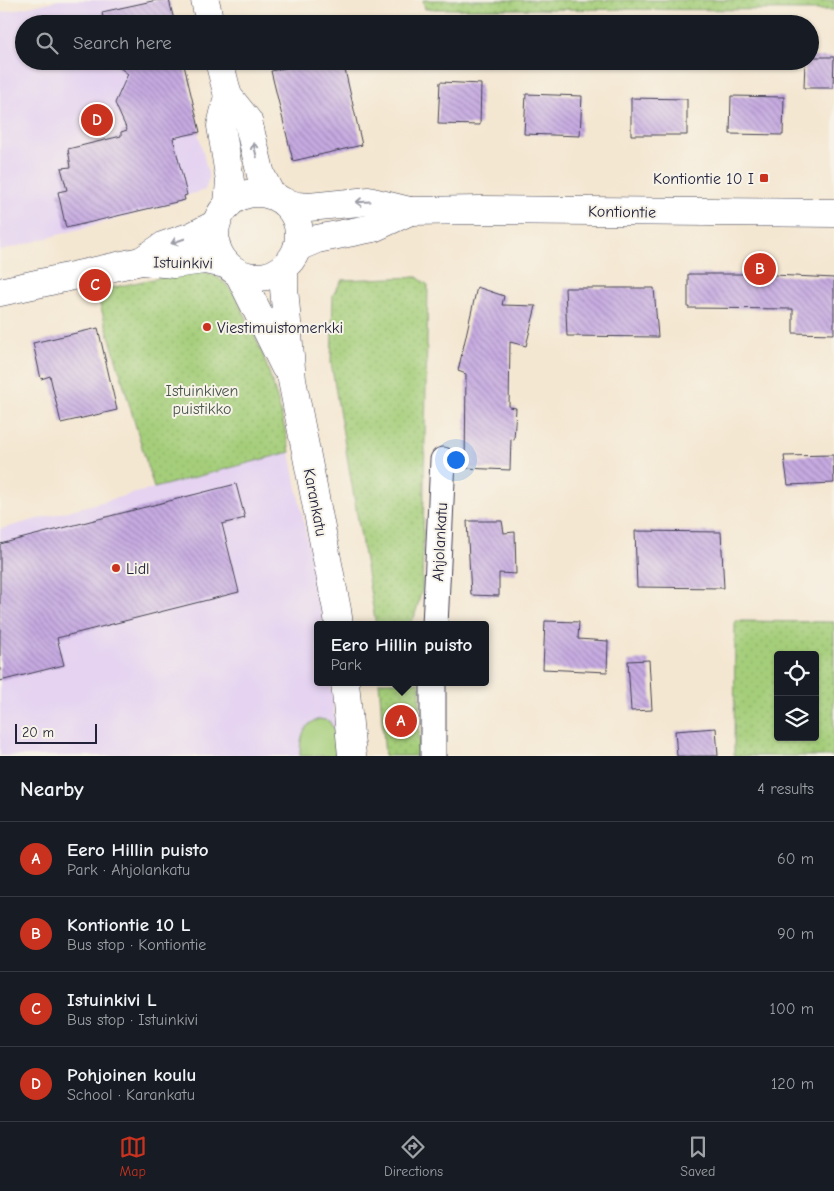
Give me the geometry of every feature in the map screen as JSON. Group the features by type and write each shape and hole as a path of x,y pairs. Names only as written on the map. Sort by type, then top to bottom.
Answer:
{"street":[{"path":"204,0 208,15"},
{"path":"221,70 228,96 248,121 261,175 278,199 292,211 298,223 300,235 291,257 277,273 258,278 232,269 218,252 215,238 230,180 221,126 228,96"},
{"path":"222,215 240,197 250,194 260,193 278,199"},
{"name":"Kontiontie","path":"278,199 297,206 309,207 369,201 410,211 834,213"},
{"name":"Kontiontie","path":"291,257 317,239 374,228 410,211"},
{"name":"Istuinkivi","path":"141,261 165,245 192,236 222,215"},
{"name":"Karankatu","path":"291,257 284,288 292,380 338,621"},
{"name":"Istuinkivi","path":"0,292 141,261 174,264 204,260 232,269"},
{"name":"Karankatu","path":"232,269 292,380"},
{"name":"Ahjolankatu","path":"435,621 443,460"},
{"path":"345,686 352,756"},
{"path":"433,686 433,756"}],"shaded area":[{"path":"60,0 166,0 170,15 15,15 15,70 183,70 209,178 205,190 185,196 185,200 0,251 0,13"},
{"path":"290,452 323,621 314,621 314,686 331,686 337,756 0,756 0,529"}],"green space":[{"path":"423,0 834,0 834,10 425,9"},
{"name":"Istuinkiven puistikko","path":"191,271 205,272 217,277 227,285 238,300 267,366 290,452 154,488 96,291"},
{"path":"417,277 428,285 422,590 411,621 375,621 331,363 333,295 342,280"},
{"path":"735,621 834,622 834,756 734,756"},
{"path":"379,686 420,686 419,756 385,756"},
{"path":"320,719 329,721 334,729 336,756 300,756 303,733 309,724"}],"building":[{"path":"157,0 169,0 173,15 102,15 102,12"},
{"path":"819,57 834,57 833,88 804,88 805,70 819,70"},
{"path":"123,70 185,70 200,132 173,138 187,195 184,196 185,200 66,228 58,192 67,190 61,168 71,167 68,149 121,136 121,132 127,130 115,103 128,74"},
{"path":"345,70 362,145 293,161 271,71"},
{"path":"440,82 481,84 480,125 438,124"},
{"path":"526,94 582,96 580,136 524,134"},
{"path":"731,96 784,97 783,135 730,134"},
{"path":"631,98 687,99 687,135 631,135"},
{"path":"688,274 754,274 834,278 834,334 793,333 793,309 688,308"},
{"path":"477,287 504,296 502,305 536,306 526,346 510,342 509,407 516,408 514,440 511,439 510,470 465,468 466,374 458,371"},
{"path":"565,288 654,288 658,337 567,336"},
{"path":"98,328 117,410 61,423 50,376 41,379 33,343"},
{"path":"833,455 834,483 788,485 784,456"},
{"name":"Lidl","path":"236,484 245,518 222,524 239,592 57,638 64,665 0,681 0,544"},
{"path":"467,521 502,521 504,533 515,532 516,574 499,573 499,596 471,595"},
{"path":"635,531 721,532 724,588 637,587"},
{"path":"545,621 579,622 578,639 608,641 607,672 543,669"},
{"path":"649,660 652,710 631,711 628,661"},
{"path":"716,728 718,756 677,756 675,731"}],"place":[{"name":"Pohjoinen koulu","path":"97,120"},
{"name":"Kontiontie 10 I","path":"764,178"},
{"name":"Kontiontie 10 L","path":"760,269"},
{"name":"Istuinkivi L","path":"95,285"},
{"name":"Viestimuistomerkki","path":"207,327"},
{"name":"Lidl","path":"116,568"},
{"name":"Eero Hillin puisto","path":"401,721"}]}
